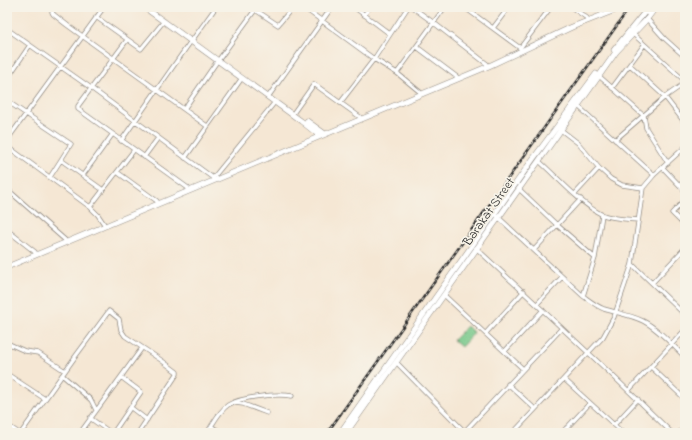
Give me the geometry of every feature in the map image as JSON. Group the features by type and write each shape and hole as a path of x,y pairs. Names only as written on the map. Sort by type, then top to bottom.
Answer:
{"street":[{"path":"56,7 52,14 207,126"},
{"path":"7,140 104,7"},
{"path":"144,7 219,59 275,102 322,134"},
{"path":"149,7 192,40"},
{"path":"121,141 216,7"},
{"path":"250,7 278,25 293,7"},
{"path":"303,7 374,59 412,84 420,92"},
{"path":"269,96 332,7"},
{"path":"354,7 390,34"},
{"path":"364,15 370,7"},
{"path":"340,103 374,59 408,7"},
{"path":"412,7 487,64"},
{"path":"397,74 445,7"},
{"path":"464,7 520,48"},
{"path":"493,28 509,7"},
{"path":"520,48 551,7"},
{"path":"571,7 587,18"},
{"path":"7,266 35,252 81,235 188,188 489,66 568,26 616,7"},
{"path":"7,266 487,64 520,48 623,7"},
{"path":"639,7 648,13 664,38 685,57"},
{"name":"Barakat Street","path":"340,433 497,215 596,74 626,34 656,7"},
{"path":"184,109 255,10"},
{"name":"Barakat Street","path":"346,433 444,295 497,215 519,189 616,52 633,34 648,13"},
{"path":"96,17 141,49 164,21"},
{"path":"7,29 91,88 213,178"},
{"path":"615,140 665,97 685,82 633,34"},
{"path":"127,40 78,106 78,109 112,135 188,188"},
{"path":"7,79 9,73 30,45"},
{"path":"612,88 644,45"},
{"path":"417,47 457,76"},
{"path":"219,59 242,78 294,112 322,134"},
{"path":"630,65 665,97 685,123"},
{"path":"599,76 644,116 646,128 668,164"},
{"path":"185,158 242,78"},
{"path":"294,112 314,84 360,117"},
{"path":"7,101 71,144 50,177"},
{"path":"213,178 275,102"},
{"path":"578,106 654,175"},
{"path":"561,130 578,143 599,168 616,183 643,188"},
{"path":"83,175 112,135"},
{"path":"144,157 158,138"},
{"path":"7,146 90,207 104,224"},
{"path":"515,432 564,378 590,353 603,337 616,312 632,264 643,188 654,175 668,164 685,147"},
{"path":"90,207 134,150"},
{"path":"61,160 103,190"},
{"path":"539,160 575,194 602,215 638,220"},
{"path":"575,194 599,168"},
{"path":"663,168 685,191"},
{"path":"117,172 157,201"},
{"path":"7,189 66,240"},
{"path":"519,189 595,258"},
{"path":"534,250 581,199"},
{"path":"685,200 672,212 685,226"},
{"path":"497,215 562,278 593,304 642,321 652,327 685,357"},
{"path":"583,296 595,258 602,215"},
{"path":"7,230 35,252"},
{"path":"476,248 590,353 672,433"},
{"path":"652,283 685,248"},
{"path":"632,264 685,315"},
{"path":"537,304 562,278"},
{"path":"486,333 524,291"},
{"path":"444,295 522,368"},
{"path":"505,351 544,310"},
{"path":"7,425 20,433 109,311 119,319 122,333 177,372 138,433"},
{"path":"396,362 466,432 522,368 562,328"},
{"path":"628,390 685,330"},
{"path":"7,343 25,351 38,353 63,373 91,400 96,410"},
{"path":"80,433 142,348"},
{"path":"651,367 685,399"},
{"path":"7,374 45,399"},
{"path":"90,418 112,433 141,392 121,377"},
{"path":"564,378 623,433"},
{"path":"508,384 535,410"},
{"path":"207,433 224,408 234,403 257,396 292,396"},
{"path":"614,424 638,399"},
{"path":"234,403 243,404 267,413"},
{"path":"562,433 590,403"},
{"path":"130,407 147,420"},
{"path":"212,427 222,433"},
{"path":"566,428 571,433"},
{"path":"679,433 685,428"}],"green space":[{"path":"467,326 474,333 461,347 453,340"}],"railway":[{"path":"327,433 630,7"}]}
